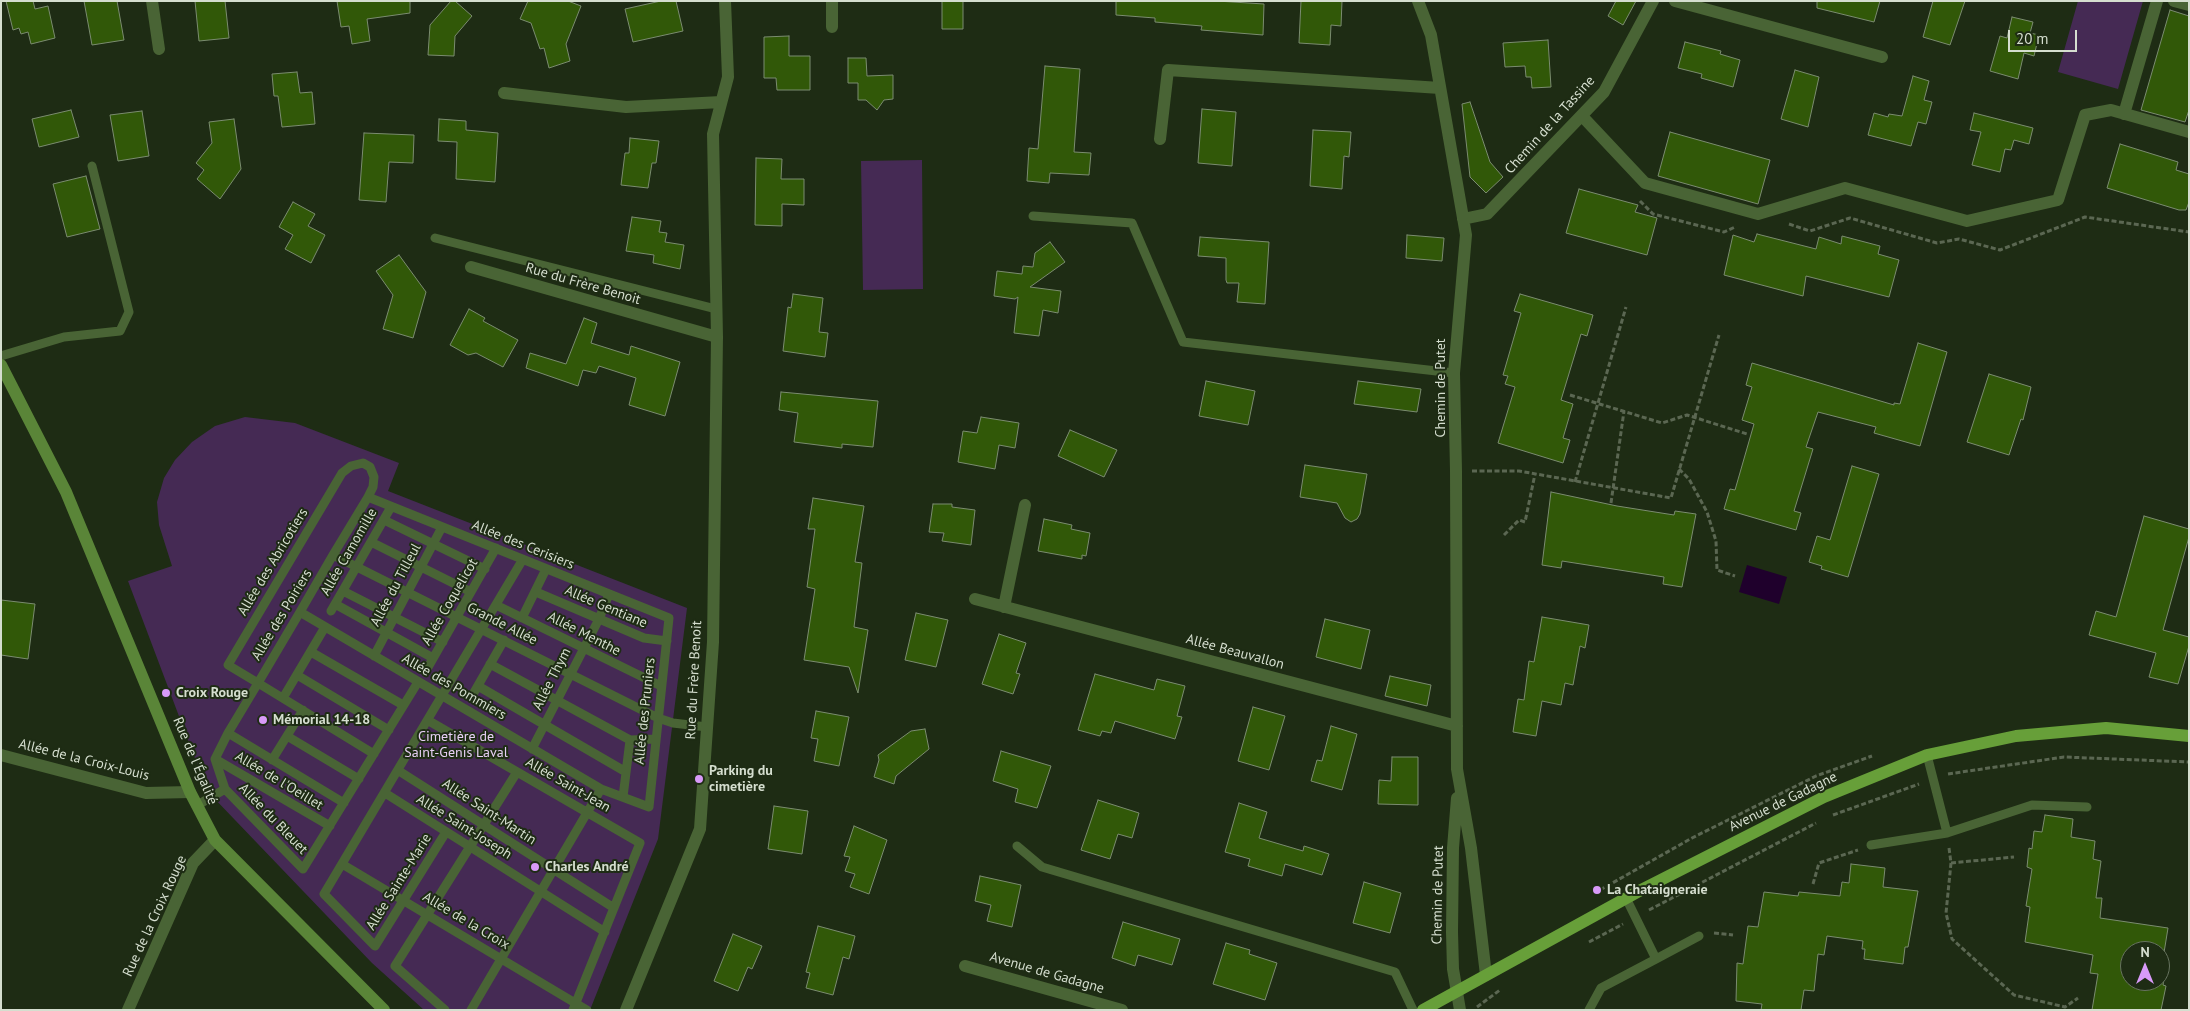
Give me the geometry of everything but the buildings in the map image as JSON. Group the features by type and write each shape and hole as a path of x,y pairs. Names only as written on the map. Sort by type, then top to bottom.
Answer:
{"main road":[{"name":"Avenue de Gadagne","path":"1423,1010 1626,898 1824,797 1927,755 2016,736 2106,728 2189,736"}],"street":[{"path":"152,1 160,49"},
{"name":"Rue du Frère Benoit","path":"626,1010 700,829 713,642 717,337 714,134 728,77 725,1"},
{"path":"832,1 832,27"},
{"name":"Chemin de Putet","path":"1418,1 1431,35 1466,235 1454,372 1458,780 1451,904 1453,969 1460,1010"},
{"name":"Chemin de la Tassine","path":"1463,218 1487,214 1604,92 1653,1"},
{"path":"1676,1 1882,57"},
{"path":"2124,114 2157,1"},
{"path":"2174,1 2189,5"},
{"path":"1160,139 1168,70 1440,88"},
{"path":"504,93 626,107 721,102"},
{"path":"1582,116 1645,182 1758,214 1845,188 1968,221 2058,200 2085,115 2111,110 2189,132"},
{"name":"Rue du Frère Benoit","path":"471,267 717,337"},
{"name":"Rue de l'Égalité","path":"1,365 66,492 190,792 215,840 384,1010"},
{"path":"1004,607 1025,506"},
{"name":"Allée Beauvallon","path":"975,599 1457,726"},
{"name":"Allée de la Croix-Louis","path":"1,755 146,793 190,792"},
{"name":"Chemin de Putet","path":"1458,780 1471,848 1486,975"},
{"name":"Rue de la Croix Rouge","path":"128,1010 193,863 215,840"},
{"name":"Avenue de Gadagne","path":"965,966 1122,1010"}],"lane":[{"path":"1,356 64,337 120,331 129,312 92,166"},
{"path":"1033,216 1132,223 1184,342 1454,372"},
{"path":"435,238 716,309"},
{"name":"Allée des Poiriers","path":"215,759 228,733 373,487 374,477 370,467 363,463 351,466 342,473"},
{"name":"Allée des Abricotiers","path":"258,683 228,665 342,473"},
{"name":"Allée des Cerisiers","path":"368,497 669,618"},
{"name":"Allée Camomille","path":"386,633 333,607 391,507"},
{"path":"384,520 484,569"},
{"name":"Allée du Tilleul","path":"374,656 442,527"},
{"path":"371,542 471,592"},
{"name":"Allée Coquelicot","path":"427,669 496,548"},
{"name":"Grande Allée","path":"333,555 658,718 673,723 707,727"},
{"path":"342,864 429,721 523,559"},
{"path":"522,618 546,569"},
{"path":"343,591 443,642"},
{"name":"Allée Gentiane","path":"536,592 644,638 666,642"},
{"name":"Allée Thym","path":"532,749 599,619 609,594"},
{"name":"Allée Menthe","path":"496,605 661,686"},
{"name":"Allée des Pommiers","path":"300,612 601,789 649,807"},
{"name":"Allée des Pruniers","path":"649,807 669,618"},
{"path":"283,698 325,627"},
{"path":"386,633 433,658"},
{"path":"472,696 504,640"},
{"path":"311,652 404,705"},
{"path":"490,664 630,740 656,739"},
{"path":"297,675 389,730"},
{"path":"330,826 418,682"},
{"path":"258,683 374,754"},
{"path":"478,686 626,772"},
{"path":"272,760 302,710"},
{"name":"Allée Saint-Jean","path":"429,721 640,843 614,908"},
{"path":"228,733 344,804"},
{"path":"287,736 359,779"},
{"path":"623,797 630,740"},
{"path":"1927,755 1946,833"},
{"name":"Allée du Bleuet","path":"215,759 225,788 303,869 330,826"},
{"name":"Allée de l'Oeillet","path":"215,759 330,826"},
{"name":"Allée Saint-Martin","path":"399,770 614,908"},
{"path":"445,1010 395,966 517,772"},
{"path":"196,806 225,788"},
{"path":"471,1010 601,789"},
{"name":"Allée Saint-Joseph","path":"385,793 604,932"},
{"path":"1871,845 1946,833 2032,805 2087,807"},
{"name":"Allée Sainte-Marie","path":"342,864 324,894 375,946 446,832"},
{"path":"1017,846 1042,867 1395,972 1412,1010"},
{"name":"Allée de la Croix","path":"342,864 502,958 575,1006 586,1010"},
{"path":"1626,898 1656,959"},
{"path":"575,1006 614,908"},
{"path":"1589,1010 1601,988 1699,936"}],"path":[{"path":"1639,200 1653,214 1724,232 1742,224"},
{"path":"1781,222 1810,231 1850,218 1937,243 1959,239 2000,250 2085,217 2189,232"},
{"path":"1575,482 1626,307"},
{"path":"1456,471 1519,471 1671,498 1720,335"},
{"path":"1570,395 1662,423 1687,415 1747,434"},
{"path":"1611,503 1624,411"},
{"path":"1680,470 1689,479 1707,512 1716,541 1717,570 1734,576"},
{"path":"1504,535 1519,520 1525,522 1535,474"},
{"path":"1586,943 1832,815 1946,775 2064,757 2189,762"},
{"path":"1946,833 1951,863 1946,913 1952,939 2014,995 2066,1007 2078,998"},
{"path":"1813,884 1819,863 1871,845"},
{"path":"1951,863 2014,857"}],"green space":[{"path":"2078,1 2143,1 2118,89 2058,72"},
{"path":"922,160 923,289 863,290 861,161"},
{"name":"Cimetière de Saint-Genis Laval","path":"245,417 295,423 399,463 388,491 687,608 658,839 590,1010 424,1010 372,963 212,796 194,756 128,581 172,566 159,525 157,502 164,478 175,460 192,442 215,426"}],"shaded area":[{"path":"1747,565 1787,577 1779,604 1739,592"}],"place":[{"name":"Croix Rouge","path":"166,693"},
{"name":"Mémorial 14-18","path":"263,720"},
{"name":"Parking du cimetière","path":"699,779"},
{"name":"Charles André","path":"535,867"},
{"name":"La Chataigneraie","path":"1597,890"}]}
